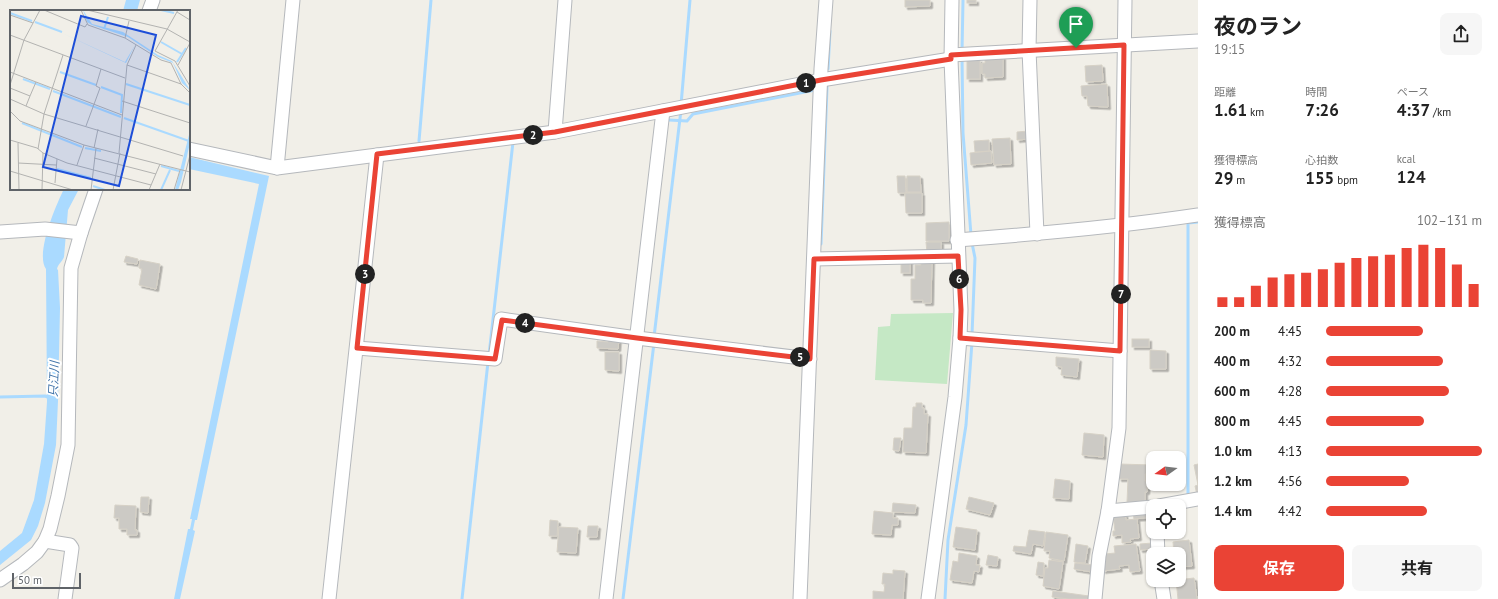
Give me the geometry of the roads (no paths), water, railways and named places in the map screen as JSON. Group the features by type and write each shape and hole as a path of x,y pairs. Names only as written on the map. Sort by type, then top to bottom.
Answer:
{"street":[{"path":"149,10 153,0"},
{"path":"272,168 293,0"},
{"path":"555,132 565,0"},
{"path":"800,599 821,80 826,0"},
{"path":"928,599 955,397 968,339 961,310 958,256 967,239 957,55 952,0"},
{"path":"1030,0 1029,50 1037,234"},
{"path":"1095,599 1099,556 1108,511 1119,428 1125,0"},
{"path":"190,149 272,168 555,132 957,55 1198,41"},
{"path":"606,599 637,338 669,110"},
{"path":"329,599 377,154"},
{"path":"0,580 23,564 36,552 45,541 50,529 68,445 71,268 76,232 96,190"},
{"path":"967,239 1122,226 1198,215"},
{"path":"0,232 45,229 76,232"},
{"path":"814,259 958,256"},
{"path":"357,348 495,359 502,320 810,359"},
{"path":"968,339 1120,351"},
{"path":"1186,501 1198,499"},
{"path":"1108,511 1146,508"},
{"path":"45,541 70,545 72,548 65,599"},
{"path":"1162,587 1164,599"}],"water":[{"path":"126,0 140,0 137,10 123,10"},
{"path":"190,157 269,176 197,520 195,520 193,530 195,531 180,599 174,599 188,529 190,529 192,519 190,519 259,184 190,169"},
{"name":"只江川","path":"64,190 78,190 68,210 64,257 57,269 60,308 56,445 45,503 38,526 31,540 0,565 0,551 22,533 34,500 44,444 47,402 46,269 43,262 43,252 48,229"}],"waterway":[{"path":"419,141 431,0"},
{"path":"681,105 690,0"},
{"path":"962,52 963,0"},
{"path":"828,69 830,31"},
{"path":"962,57 963,133 971,235"},
{"path":"821,244 827,87"},
{"path":"669,120 687,121 693,114 815,90"},
{"path":"654,337 681,110"},
{"path":"489,355 513,142"},
{"path":"1188,496 1188,223 1198,222"},
{"path":"972,243 975,258 972,335"},
{"path":"945,599 948,540 966,425 972,342"},
{"path":"623,599 654,343"},
{"path":"462,599 488,362"},
{"name":"只江川","path":"0,397 45,396 50,398"}]}
